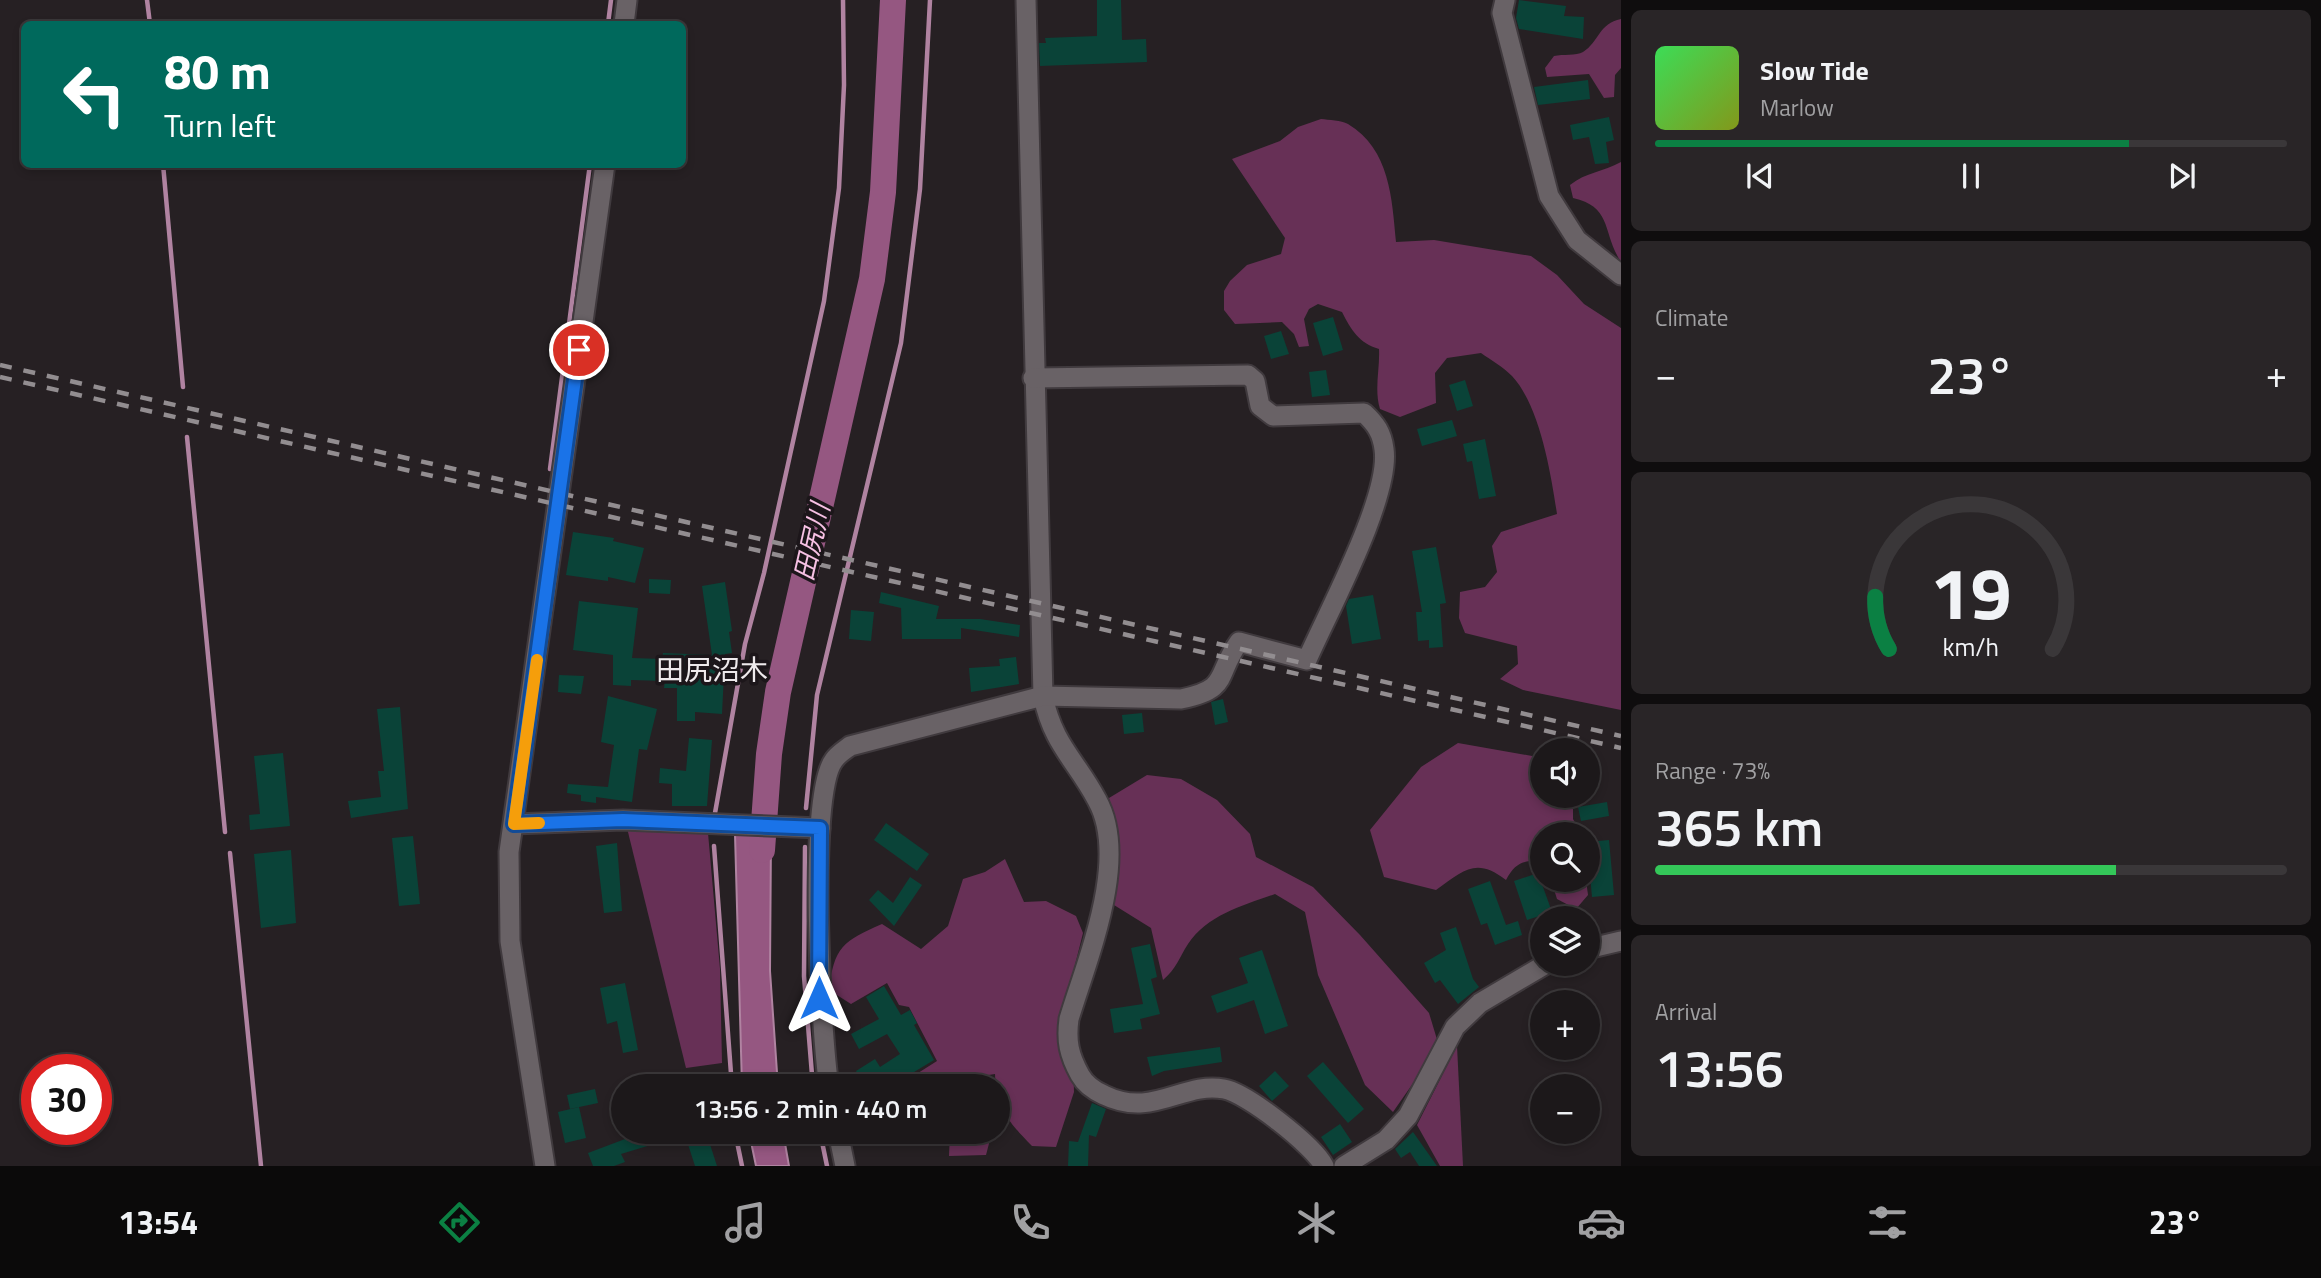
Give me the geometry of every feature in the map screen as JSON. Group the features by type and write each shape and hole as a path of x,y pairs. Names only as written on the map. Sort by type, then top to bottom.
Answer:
{"street":[{"path":"624,21 627,0"},
{"path":"1026,0 1033,378 1043,696 1049,723 1103,812 1108,849 1108,888 1069,1019 1066,1041 1083,1080 1100,1094 1132,1104 1223,1088 1238,1094 1311,1146 1324,1166"},
{"path":"1504,0 1502,13 1549,196 1577,240 1621,275"},
{"path":"545,1166 510,941 507,892 514,824 604,168"},
{"path":"828,1074 819,998 820,811 833,761 850,746 1043,696 1181,699 1198,696 1221,682 1239,642 1307,660 1381,492 1385,452 1381,433 1364,413 1273,416 1261,407 1255,381 1248,375 1033,378"},
{"path":"514,824 623,820 820,828"},
{"path":"1600,946 1621,941"},
{"path":"1344,1166 1386,1140 1408,1116 1455,1027 1480,1003 1530,973"},
{"path":"840,1144 845,1166"}],"shaded area":[{"path":"1621,19 1621,68 1615,75 1614,97 1604,98 1589,74 1547,77 1545,68 1554,56 1583,52 1608,24"},
{"path":"1321,119 1348,124 1362,134 1373,147 1381,161 1390,192 1396,242 1434,240 1531,256 1557,275 1584,304 1621,328 1621,710 1523,690 1500,679 1518,664 1517,646 1465,633 1459,618 1460,592 1485,587 1497,572 1492,546 1501,532 1557,514 1548,461 1537,422 1522,389 1512,376 1481,353 1447,358 1435,373 1436,403 1400,417 1380,409 1377,387 1379,349 1356,335 1342,312 1318,304 1309,309 1304,319 1309,346 1299,347 1294,334 1282,322 1235,324 1224,310 1224,291 1230,281 1247,265 1281,254 1285,238 1232,159 1280,141 1298,127"},
{"path":"1621,162 1621,262 1601,215 1586,202 1573,198 1570,185 1582,177"},
{"path":"1458,743 1530,756 1530,808 1573,808 1574,822 1530,822 1530,861 1520,864 1506,880 1486,869 1470,869 1436,890 1384,877 1370,830 1421,767"},
{"path":"1147,775 1181,779 1217,800 1250,834 1256,857 1313,887 1429,1013 1439,1046 1393,1112 1365,1085 1318,975 1305,912 1275,894 1227,912 1205,926 1188,944 1163,980 1151,928 1114,905 1118,851 1109,798"},
{"path":"627,828 708,833 720,969 722,1063 686,1068"},
{"path":"735,834 771,836 770,971 777,1074 742,1074"},
{"path":"1005,859 1024,902 1046,901 1076,916 1083,933 1071,981 1074,1092 1056,1147 1032,1146 1010,1120 1010,1074 916,1074 937,1061 909,1007 899,1005 887,983 851,1004 829,990 834,964 849,941 882,924 921,949 948,926 963,879 985,872"},
{"path":"1555,892 1588,892 1579,906 1570,906 1557,899"},
{"path":"1457,1046 1463,1166 1440,1166 1417,1125"},
{"path":"751,1144 785,1144 789,1166 756,1166"},
{"path":"950,1144 989,1144 986,1155 949,1156"}],"building":[{"path":"1097,0 1121,0 1122,40 1146,39 1147,62 1040,66 1039,43 1046,43 1045,38 1097,36"},
{"path":"1519,0 1566,6 1564,16 1584,17 1583,39 1519,29 1516,18"},
{"path":"1588,80 1590,99 1538,105 1534,87"},
{"path":"1609,117 1614,140 1606,142 1609,163 1595,164 1589,137 1573,140 1570,125"},
{"path":"1333,317 1343,350 1323,356 1313,323"},
{"path":"1281,331 1289,354 1271,359 1264,336"},
{"path":"1326,370 1330,395 1312,397 1309,372"},
{"path":"1465,380 1473,406 1457,411 1449,385"},
{"path":"1452,420 1457,436 1422,446 1417,429"},
{"path":"1485,439 1496,496 1479,499 1472,461 1467,462 1463,444"},
{"path":"573,532 614,538 613,541 644,548 635,583 608,577 608,581 566,575"},
{"path":"1436,547 1446,603 1440,604 1443,647 1429,648 1429,640 1418,641 1416,612 1422,612 1412,551"},
{"path":"649,579 671,580 670,594 649,593"},
{"path":"725,582 732,631 729,632 732,653 725,654 722,714 695,712 695,721 677,721 677,688 664,688 665,681 631,680 631,686 613,685 613,655 573,650 579,601 638,608 632,658 662,659 663,653 712,655 702,586"},
{"path":"881,592 939,606 936,619 980,619 1020,625 1019,637 961,628 961,639 902,639 901,608 879,603"},
{"path":"1373,595 1381,639 1352,644 1346,606 1349,599"},
{"path":"851,610 874,612 871,641 849,639"},
{"path":"1016,657 1019,684 971,692 969,668 1000,666 999,659"},
{"path":"559,675 584,676 581,694 558,692"},
{"path":"608,696 657,709 647,750 639,749 632,802 596,797 596,803 581,801 581,795 567,793 568,784 608,787 614,745 601,742"},
{"path":"1223,699 1228,722 1215,725 1211,702"},
{"path":"400,707 408,809 351,818 348,801 381,797 378,771 384,771 377,709"},
{"path":"1142,713 1144,732 1124,734 1122,715"},
{"path":"689,738 712,740 707,806 672,806 672,784 659,783 660,768 686,771"},
{"path":"283,753 290,826 250,830 249,815 260,814 254,756"},
{"path":"1607,802 1609,816 1581,821 1578,808 1600,808 1600,803"},
{"path":"886,823 929,854 917,871 874,840"},
{"path":"413,836 420,904 399,906 392,838"},
{"path":"1609,840 1614,895 1592,897 1592,892 1600,892 1600,841"},
{"path":"617,843 622,911 604,913 596,846"},
{"path":"291,850 296,923 261,928 254,854"},
{"path":"1530,876 1530,892 1545,892 1550,906 1530,906 1530,919 1527,920 1514,881"},
{"path":"910,877 922,885 894,926 869,900 878,890 893,903"},
{"path":"1490,881 1506,925 1518,921 1522,935 1495,945 1487,923 1481,925 1468,889"},
{"path":"1456,927 1473,979 1479,987 1458,1004 1440,980 1435,983 1424,963 1446,950 1440,933"},
{"path":"1150,944 1157,977 1151,979 1160,1014 1140,1019 1142,1029 1114,1033 1110,1009 1143,1004 1131,948"},
{"path":"1262,950 1288,1026 1265,1034 1254,1000 1217,1013 1211,996 1248,983 1239,958"},
{"path":"625,983 638,1050 623,1053 617,1021 607,1024 600,988"},
{"path":"884,986 901,1015 910,1010 917,1023 914,1025 934,1060 911,1074 858,1074 856,1071 875,1059 880,1067 900,1054 887,1034 859,1049 851,1034 879,1019 866,997"},
{"path":"1220,1047 1222,1062 1164,1071 1152,1076 1147,1057"},
{"path":"1323,1062 1364,1109 1348,1123 1307,1076"},
{"path":"1275,1071 1289,1086 1272,1101 1259,1086"},
{"path":"595,1089 598,1103 570,1109 567,1095"},
{"path":"1092,1103 1106,1109 1096,1137 1089,1135 1088,1166 1068,1166 1069,1141 1078,1142"},
{"path":"579,1107 586,1138 565,1143 558,1112"},
{"path":"1340,1124 1352,1142 1333,1155 1321,1137"},
{"path":"1413,1132 1437,1166 1419,1166 1410,1152 1401,1158 1395,1149"},
{"path":"612,1144 654,1144 621,1154 625,1162 614,1166 593,1166 588,1153"},
{"path":"688,1144 710,1144 717,1166 695,1166"}],"waterway":[{"path":"147,0 150,21"},
{"path":"608,21 611,0"},
{"path":"715,813 745,644 764,573 824,301 839,188 844,85 843,0"},
{"name":"田尻川","path":"762,850 769,754 778,692 872,279 883,192 893,0"},
{"path":"806,808 817,695 901,343 920,189 930,0"},
{"path":"163,168 183,387"},
{"path":"550,469 589,168"},
{"path":"187,437 225,832"},
{"path":"714,846 731,1074"},
{"path":"805,847 804,976 812,1074"},
{"path":"230,853 261,1166"},
{"path":"737,1144 742,1166"},
{"path":"822,1144 827,1166"}],"railway":[{"path":"0,365 1621,736"},
{"path":"0,377 1621,748"}],"slow traffic":[{"path":"537,660 514,824 539,823"}],"district":[{"name":"田尻沼木","path":"712,670"}],"route":[{"path":"579,350 514,824 623,820 820,828 819,998"}]}
